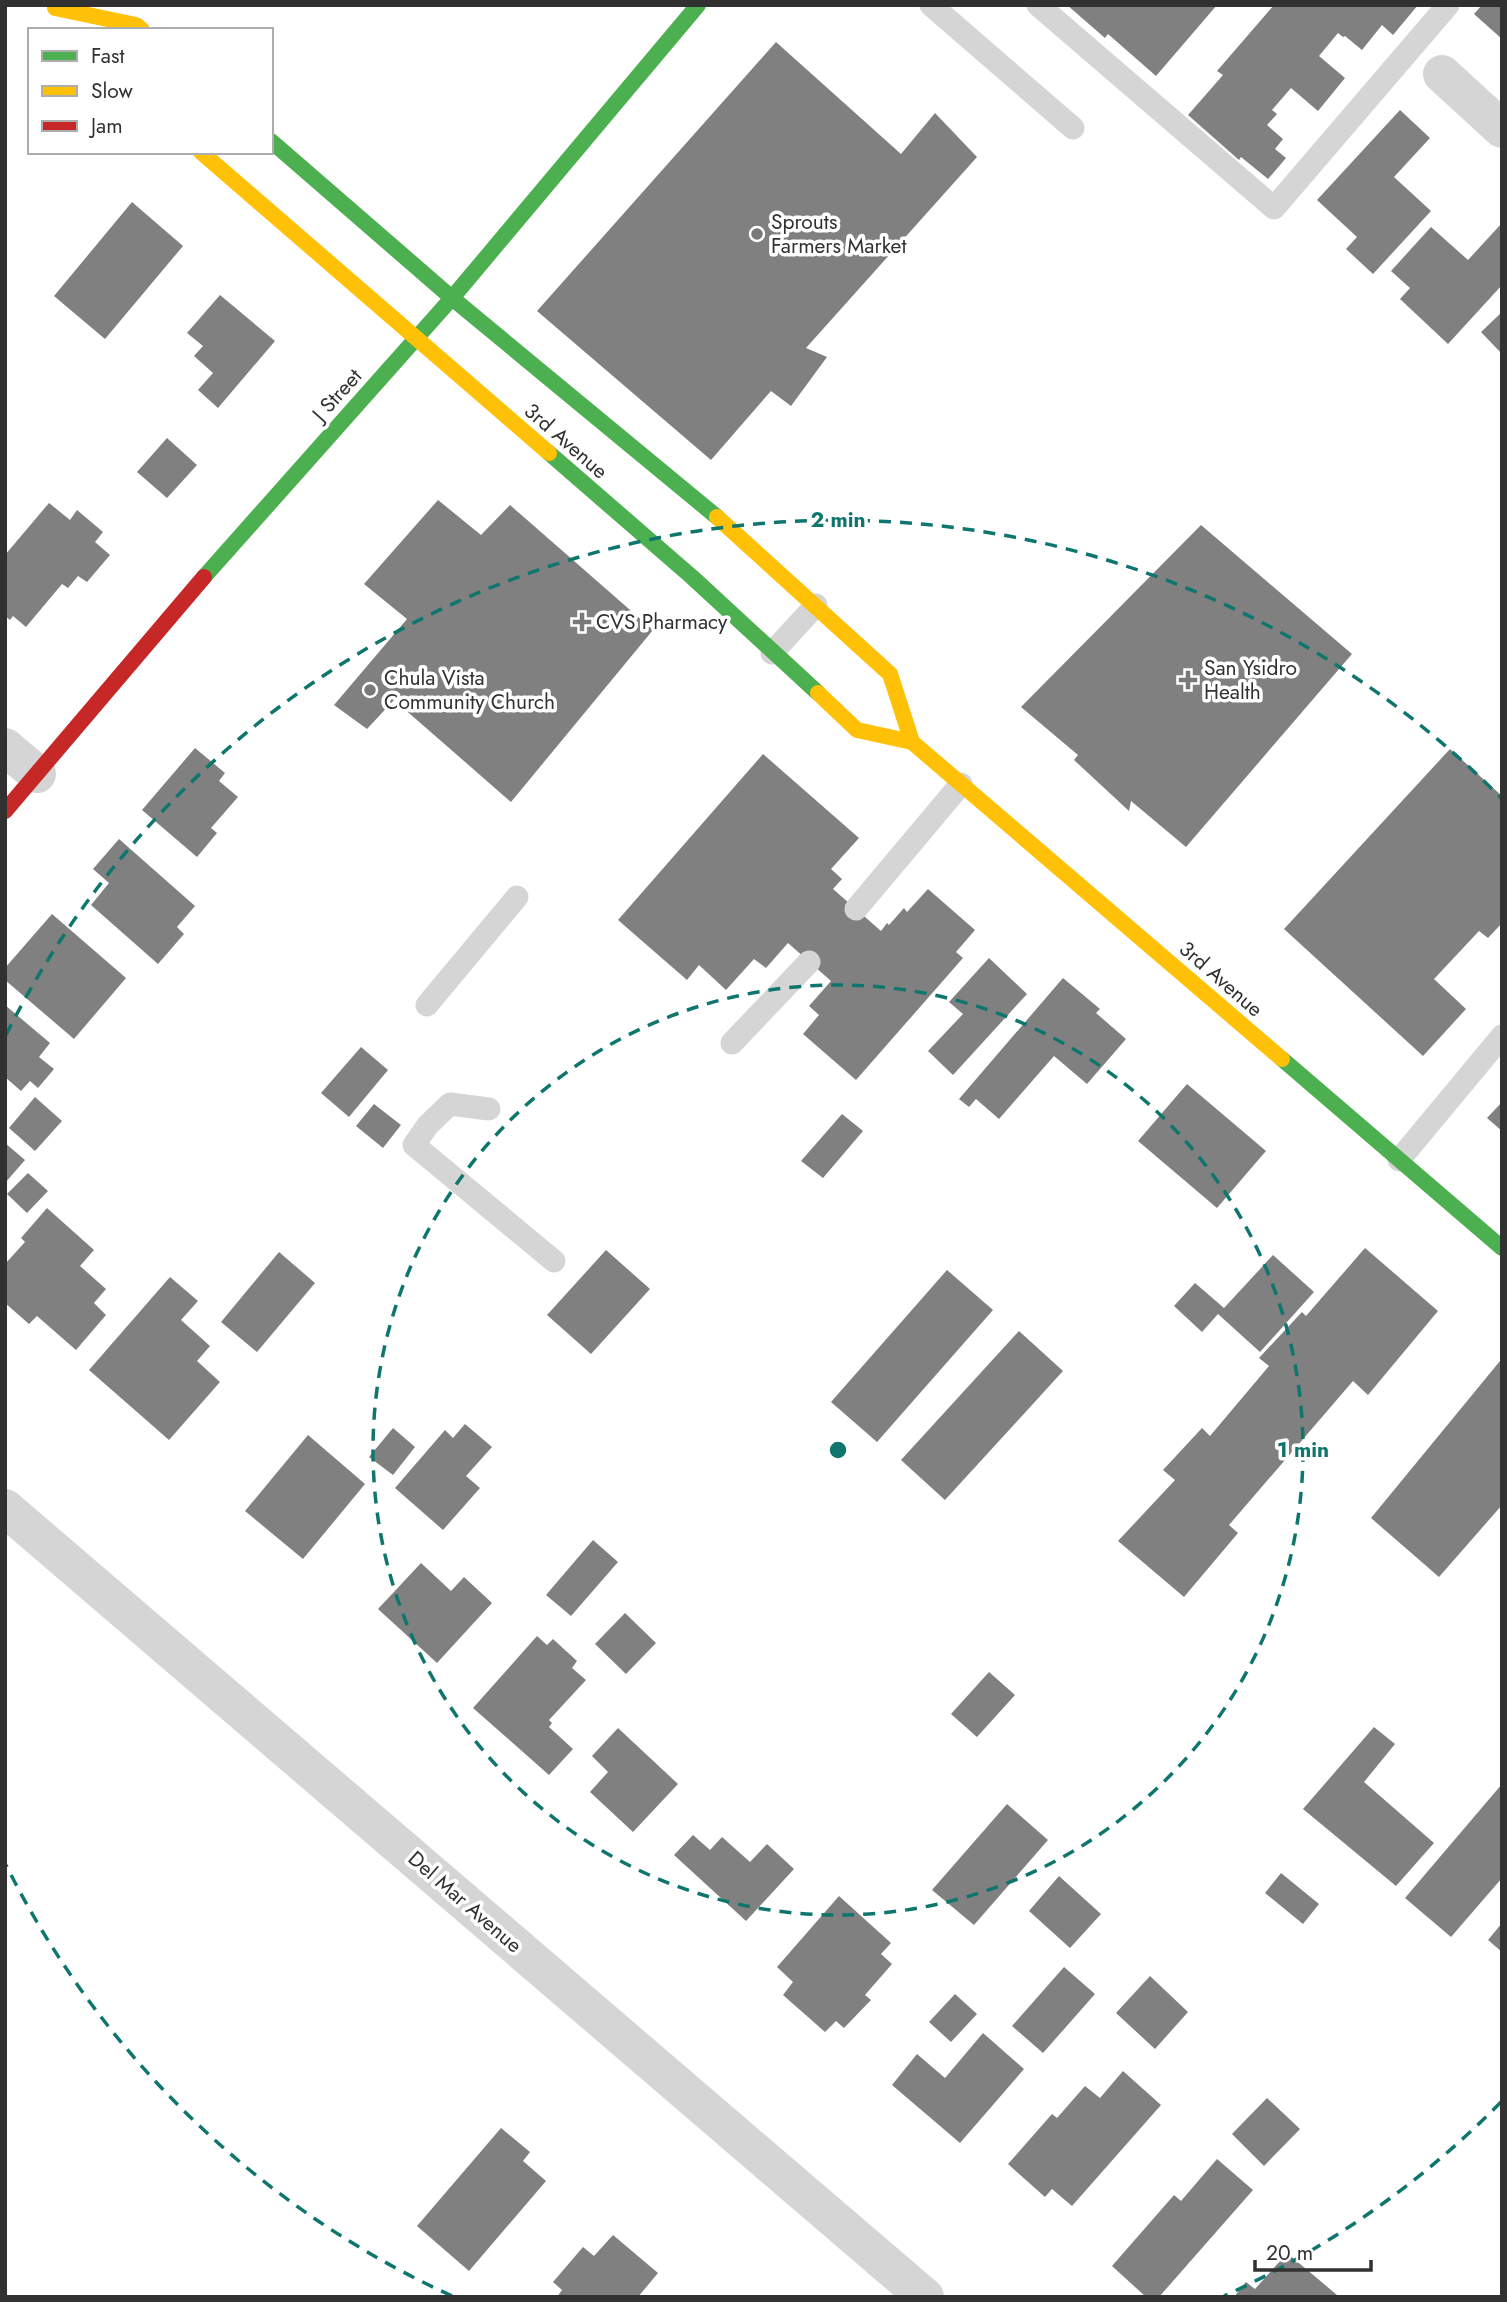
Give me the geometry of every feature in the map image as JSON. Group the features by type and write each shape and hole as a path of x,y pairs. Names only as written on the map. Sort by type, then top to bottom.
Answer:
{"main road":[{"name":"J Street","path":"5,811 174,610 452,298 698,5"},
{"path":"53,7 69,28"},
{"path":"53,7 140,28"},
{"name":"3rd Avenue","path":"273,143 452,298 735,531 890,674 912,742"},
{"name":"3rd Avenue","path":"203,154 692,577 857,730 912,742 1502,1248"}],"street":[{"path":"1442,74 1502,129"},
{"path":"5,747 37,774"},
{"name":"Del Mar Avenue","path":"5,1508 925,2297"}],"lane":[{"path":"931,5 1073,128"},
{"path":"1038,5 1274,208 1448,5"},
{"path":"772,653 816,605"},
{"path":"856,909 961,784"},
{"path":"427,1005 517,897"},
{"path":"732,1043 809,962"},
{"path":"1399,1160 1502,1035"},
{"path":"489,1109 450,1104 428,1125 414,1145 554,1261"}],"building":[{"path":"1067,5 1217,5 1156,76 1108,34 1105,38"},
{"path":"1274,5 1418,5 1393,35 1382,25 1362,50 1338,33 1319,56 1345,78 1318,111 1291,88 1272,110 1277,114 1267,125 1283,139 1275,149 1286,158 1268,179 1241,157 1239,160 1188,115 1223,75 1217,71"},
{"path":"1482,5 1502,5 1502,39 1474,14"},
{"name":"Sprouts Farmers Market","path":"776,42 901,154 935,113 977,157 806,348 827,357 791,406 771,391 711,460 537,311"},
{"path":"1400,110 1430,138 1394,177 1431,211 1373,274 1346,249 1357,237 1317,200"},
{"path":"132,202 183,246 105,339 54,296"},
{"path":"1502,223 1502,285 1448,344 1400,299 1410,288 1391,271 1431,227 1468,260"},
{"path":"220,295 275,341 218,408 198,390 213,373 194,356 203,346 187,333"},
{"path":"1502,312 1502,354 1481,332"},
{"path":"167,438 197,465 167,498 137,472"},
{"path":"438,500 481,535 510,505 653,630 511,802 394,700 367,729 334,705 407,619 364,584"},
{"path":"49,503 70,520 77,510 103,532 95,542 110,555 87,582 78,576 68,588 62,584 26,627 13,616 10,620 5,616 5,555"},
{"name":"San Ysidro Health","path":"1201,525 1352,654 1186,847 1131,801 1129,811 1074,760 1078,755 1021,707"},
{"path":"195,748 225,773 219,781 238,797 211,828 217,833 197,857 142,810"},
{"path":"1450,749 1502,796 1502,923 1488,938 1479,931 1434,979 1466,1009 1423,1056 1284,929"},
{"path":"763,754 859,838 831,869 842,879 833,889 881,931 904,908 907,912 928,889 975,930 956,952 963,958 856,1080 803,1034 819,1015 809,1006 831,981 788,943 766,968 754,959 726,990 699,965 687,980 618,920"},
{"path":"119,839 195,906 177,927 184,934 158,964 91,905 109,883 93,869"},
{"path":"52,914 126,978 74,1039 5,980 5,968"},
{"path":"989,958 1027,994 953,1075 928,1051 963,1014 949,1002"},
{"path":"1063,978 1100,1009 1096,1013 1126,1039 1087,1084 1054,1056 999,1119 976,1099 969,1107 959,1099"},
{"path":"5,1005 50,1043 39,1057 54,1069 38,1088 30,1081 21,1091 5,1077"},
{"path":"361,1047 388,1070 349,1117 321,1093"},
{"path":"1187,1084 1266,1151 1217,1208 1138,1141"},
{"path":"35,1097 62,1121 35,1151 9,1128"},
{"path":"1502,1102 1502,1131 1487,1118"},
{"path":"374,1104 401,1125 383,1148 356,1126"},
{"path":"842,1114 863,1131 823,1178 801,1161"},
{"path":"5,1143 25,1160 5,1183"},
{"path":"28,1173 48,1191 27,1213 7,1194"},
{"path":"47,1208 94,1250 80,1266 106,1289 94,1303 106,1315 76,1350 37,1316 29,1324 5,1303 5,1264 25,1242 21,1238"},
{"path":"1365,1248 1438,1311 1368,1395 1353,1381 1229,1525 1238,1533 1184,1597 1118,1541 1175,1480 1163,1470 1202,1428 1210,1436 1269,1366 1259,1358 1302,1312 1306,1316"},
{"path":"606,1250 650,1289 591,1354 547,1315"},
{"path":"279,1252 315,1283 257,1352 221,1322"},
{"path":"1273,1255 1314,1292 1260,1352 1218,1314 1202,1332 1174,1306 1195,1283 1224,1308"},
{"path":"947,1270 993,1310 877,1442 831,1402"},
{"path":"170,1277 198,1301 181,1320 210,1346 197,1361 220,1382 169,1440 89,1370"},
{"path":"1019,1331 1063,1371 945,1500 901,1460"},
{"path":"1500,1361 1502,1505 1439,1577 1371,1518"},
{"path":"465,1424 492,1447 466,1476 480,1488 443,1530 395,1488 445,1430 453,1438"},
{"path":"393,1428 415,1447 393,1475 369,1457"},
{"path":"308,1435 365,1484 303,1559 245,1511"},
{"path":"593,1540 618,1562 571,1616 546,1595"},
{"path":"421,1563 451,1591 464,1577 492,1603 437,1663 378,1609"},
{"path":"625,1613 656,1643 626,1674 595,1644"},
{"path":"537,1636 547,1645 553,1639 577,1661 572,1668 586,1680 549,1720 552,1723 549,1727 573,1749 549,1775 473,1708"},
{"path":"989,1672 1015,1695 977,1737 951,1714"},
{"path":"1374,1727 1395,1744 1364,1782 1434,1843 1396,1886 1303,1809"},
{"path":"618,1728 678,1784 633,1832 590,1792 608,1772 592,1756"},
{"path":"1502,1784 1502,1878 1451,1937 1405,1898"},
{"path":"1007,1804 1048,1840 974,1925 932,1890"},
{"path":"693,1835 710,1850 722,1837 750,1862 767,1844 794,1869 746,1921 674,1855"},
{"path":"1281,1873 1319,1904 1303,1924 1265,1893"},
{"path":"1059,1876 1101,1914 1070,1948 1029,1911"},
{"path":"839,1896 891,1943 881,1954 892,1964 865,1995 871,2000 844,2028 836,2021 825,2032 783,1995 793,1982 777,1967"},
{"path":"1502,1923 1502,1952 1488,1940"},
{"path":"1064,1967 1095,1994 1043,2053 1012,2026"},
{"path":"1150,1976 1188,2012 1155,2049 1116,2013"},
{"path":"955,1994 977,2014 951,2042 929,2022"},
{"path":"983,2033 1024,2069 960,2143 892,2085 917,2054 945,2078"},
{"path":"1123,2071 1161,2105 1072,2206 1052,2189 1045,2197 1008,2164 1052,2114 1057,2118 1085,2086 1100,2098"},
{"path":"1267,2098 1300,2129 1264,2166 1232,2134"},
{"path":"501,2128 530,2152 523,2161 546,2181 469,2271 417,2226"},
{"path":"1217,2159 1253,2190 1159,2297 1146,2297 1112,2266 1174,2195 1181,2201"},
{"path":"613,2235 658,2273 638,2297 557,2297 562,2290 553,2282 583,2247 594,2256"},
{"path":"1287,2253 1337,2295 1234,2297 1246,2282 1255,2289"}],"traffic: fast":[{"path":"204,577 452,298 698,5"},
{"path":"273,143 452,298 717,517"},
{"path":"549,453 692,577 818,693"},
{"path":"1282,1059 1502,1248"}],"traffic: slow":[{"path":"55,8 140,28"},
{"path":"203,154 549,453"},
{"path":"717,517 890,674 912,742"},
{"path":"818,693 857,730 912,742 1282,1059"}],"traffic: jam":[{"path":"5,811 204,577"}],"place":[{"name":"Sprouts Farmers Market","path":"757,234"},
{"name":"CVS Pharmacy","path":"582,622"},
{"name":"San Ysidro Health","path":"1188,680"},
{"name":"Chula Vista Community Church","path":"370,690"}]}
